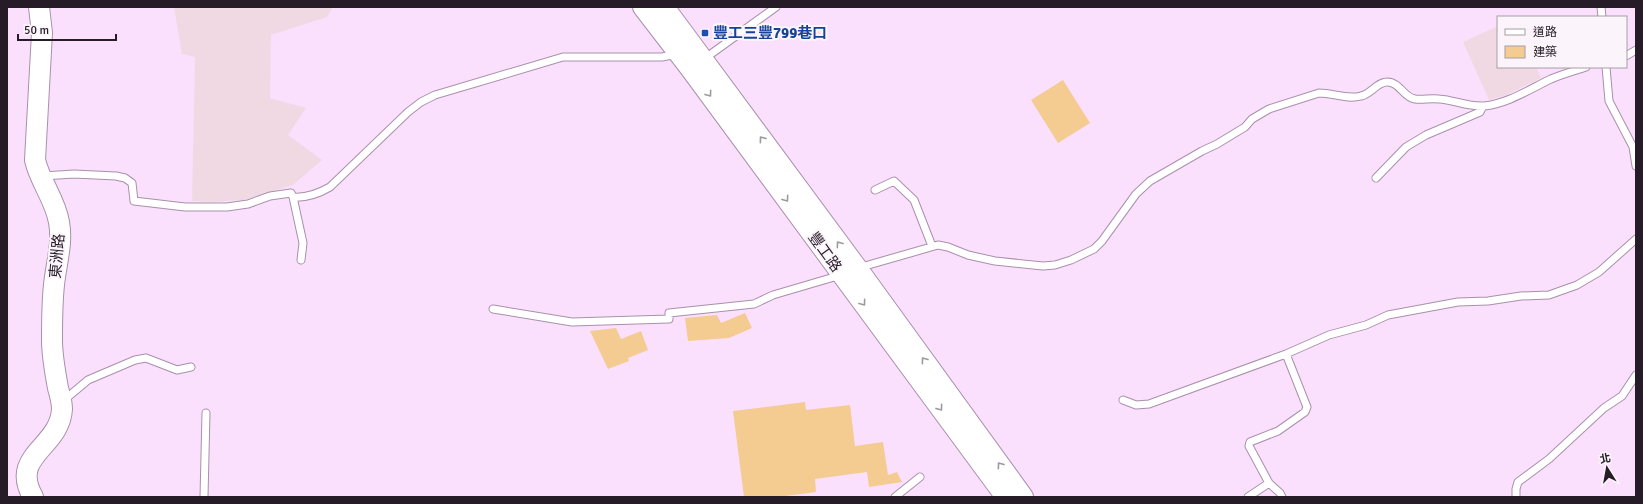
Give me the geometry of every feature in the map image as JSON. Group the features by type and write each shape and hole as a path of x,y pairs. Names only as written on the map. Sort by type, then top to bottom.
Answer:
{"street":[{"name":"東洲路","path":"33,497 27,487 27,469 33,455 48,442 55,430 62,409 54,364 52,341 54,286 60,245 60,228 54,202 40,177 35,160 42,33 39,7"},
{"name":"豐工路","path":"643,7 691,56"},
{"name":"豐工路","path":"664,7 691,56 850,272 1023,497"},
{"name":"豐工路","path":"850,272 1006,497"}],"lane":[{"path":"293,197 314,195 330,187 408,112 421,102 435,95 563,57 691,56 776,7"},
{"path":"1627,55 1636,50"},
{"path":"493,309 572,322 669,319 669,313 754,304 773,295 932,246 943,246 968,255 995,260 1043,266 1055,265 1071,260 1094,249 1102,241 1136,194 1150,181 1217,144 1245,127 1256,116 1269,109 1319,93 1327,93 1348,98 1362,96 1382,82 1395,84 1414,99 1440,99 1483,106 1499,103 1554,78 1583,68"},
{"path":"1606,68 1609,101 1633,147 1636,166"},
{"path":"1376,178 1406,147 1426,135 1480,112 1483,106"},
{"path":"40,177 74,174 125,178 132,183 134,201 185,207 237,206 259,201 270,196 291,193 303,242 301,260"},
{"path":"875,190 894,181 914,200 932,246"},
{"path":"1123,400 1136,405 1149,404 1286,354 1328,336 1366,325 1388,315 1458,302 1488,301 1521,296 1549,295 1577,285 1599,272 1636,239"},
{"path":"1282,497 1280,493 1269,483 1249,446 1250,442 1278,431 1305,412 1307,407 1286,354"},
{"path":"61,402 88,380 135,360 146,358 177,370 191,367"},
{"path":"1516,497 1518,482 1549,459 1604,408 1622,396 1636,375"},
{"path":"204,497 206,413"},
{"path":"895,497 920,478"},
{"path":"1248,497 1269,483"}],"shaded area":[{"path":"174,7 333,7 327,17 271,35 270,98 306,108 288,135 322,160 293,185 243,200 210,202 192,201 195,57 182,54"},
{"path":"1497,26 1497,68 1536,68 1541,78 1504,96 1489,100 1463,42"}],"building":[{"path":"1063,80 1090,123 1058,143 1031,100"},
{"path":"745,313 752,328 729,338 688,341 685,318 717,315 721,323"},
{"path":"616,328 621,339 641,331 648,350 628,358 629,361 608,369 590,331"},
{"path":"805,402 806,410 850,405 855,446 883,442 888,475 897,472 902,482 869,487 867,472 815,479 816,492 777,497 744,497 733,411"}],"place":[{"name":"豐工三豐799巷口","path":"705,33"}]}
